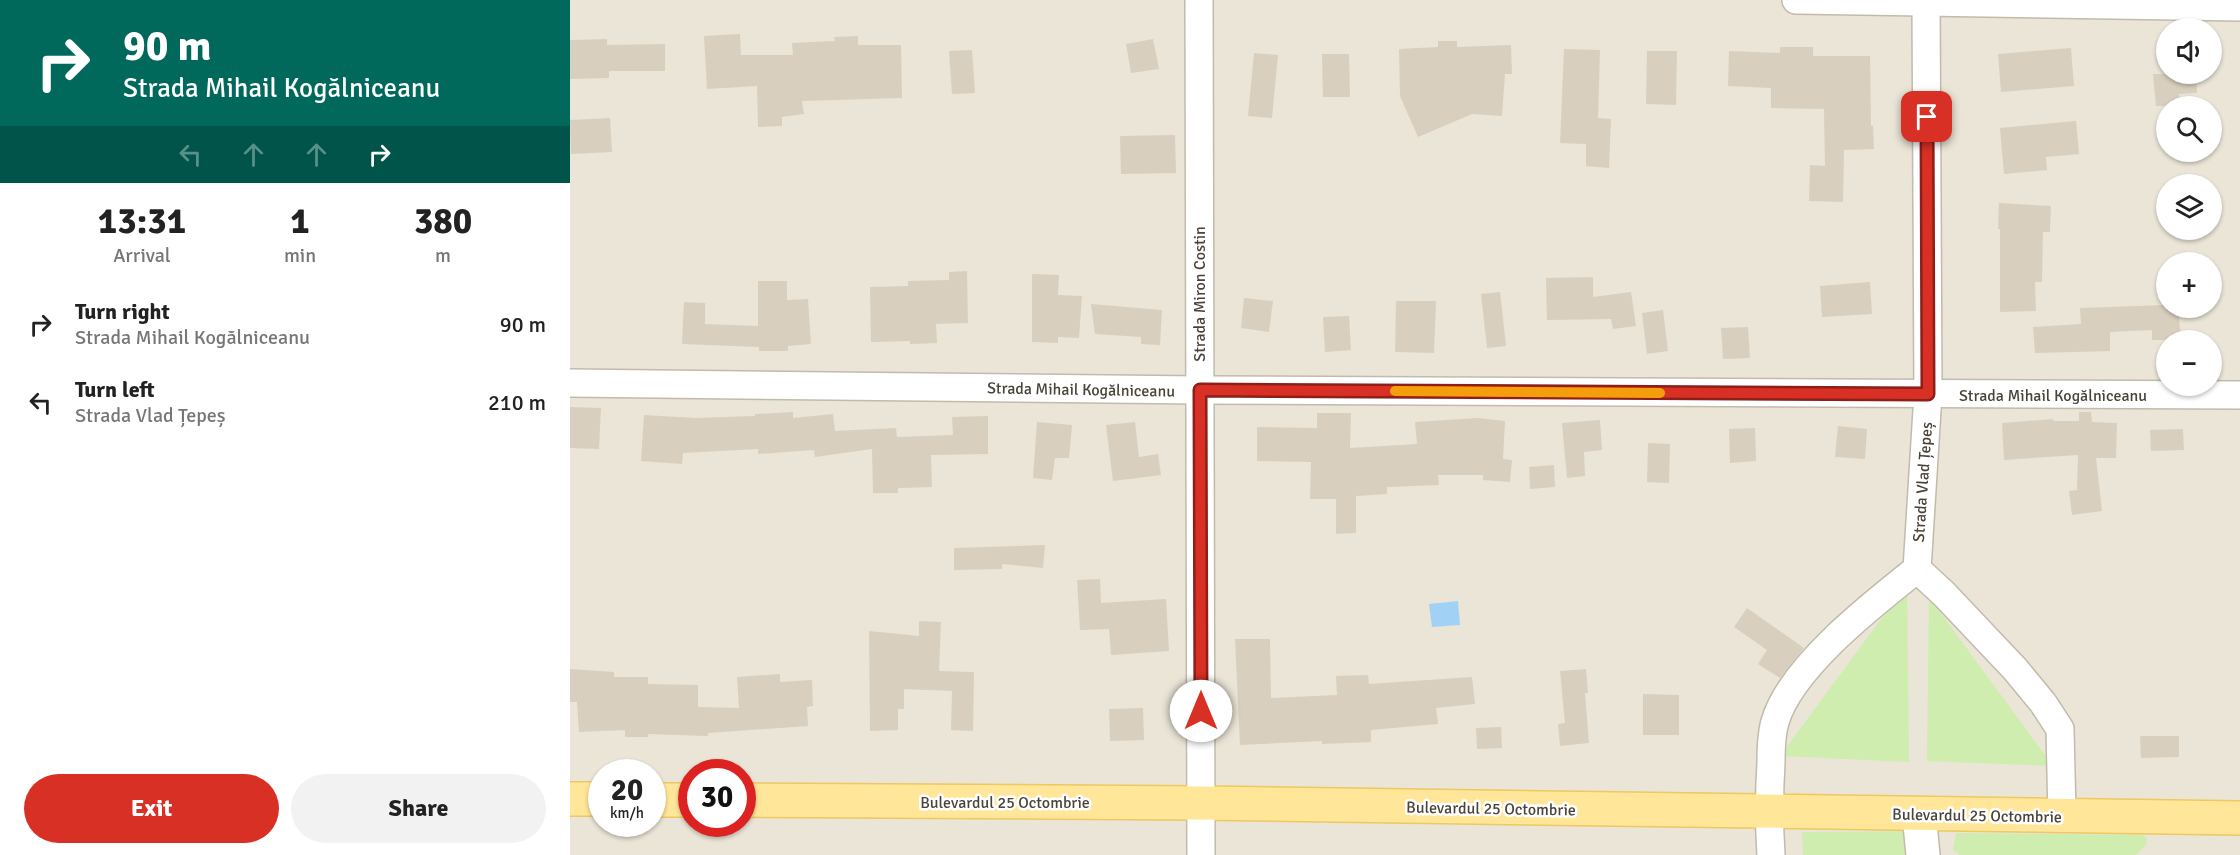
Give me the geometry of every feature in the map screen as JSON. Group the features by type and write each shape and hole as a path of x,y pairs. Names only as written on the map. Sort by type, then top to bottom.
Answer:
{"main road":[{"path":"570,799 588,799"},
{"name":"Bulevardul 25 Octombrie","path":"756,800 1202,803 1768,813 2240,818"}],"street":[{"name":"Strada Miron Costin","path":"1199,0 1201,855"},
{"path":"1796,0 2240,7"},
{"name":"Strada Vlad Țepeș","path":"1917,569 1928,394 1926,1"},
{"name":"Strada Mihail Kogălniceanu","path":"570,383 1200,390 2240,395"},
{"path":"1771,855 1768,813 1772,745 1774,724 1781,706 1814,661 1863,612 1917,569 2015,669 2043,703 2060,729 2062,816"},
{"path":"1919,814 1923,855"}],"shaded area":[{"path":"570,0 2240,0 2240,855 570,855"}],"green space":[{"path":"1907,584 1909,762 1780,756"},
{"path":"1929,597 2053,766 1927,761"},
{"path":"1914,831 1924,855 1803,855 1802,832"},
{"path":"1956,833 2144,835 2147,839 2146,845 2136,855 1960,855 1953,850"}],"water":[{"path":"1458,601 1460,625 1432,627 1429,604"}],"building":[{"path":"740,34 741,55 793,55 792,43 835,41 834,37 858,36 858,45 901,45 902,98 802,101 804,114 782,117 782,126 758,127 757,86 707,89 704,36"},
{"path":"607,39 607,45 665,44 665,71 609,71 609,78 570,79 570,40"},
{"path":"1153,39 1159,69 1131,73 1126,44"},
{"path":"1438,41 1457,41 1457,47 1511,45 1512,74 1505,74 1502,116 1472,114 1418,137 1400,96 1399,49 1438,47"},
{"path":"1780,47 1813,47 1813,56 1870,56 1871,126 1873,126 1874,149 1844,150 1843,202 1809,201 1810,165 1825,166 1824,109 1771,108 1771,88 1728,86 1729,51 1780,53"},
{"path":"2071,48 2074,86 2001,92 1998,54"},
{"path":"1564,49 1600,50 1598,118 1611,119 1609,168 1586,166 1586,144 1560,143"},
{"path":"972,50 975,93 952,94 949,51"},
{"path":"1647,51 1677,51 1676,105 1646,104"},
{"path":"1254,53 1278,55 1272,118 1248,116"},
{"path":"1322,54 1349,54 1350,97 1323,97"},
{"path":"2153,74 2156,74 2156,84 2197,84 2197,93 2156,96 2156,106"},
{"path":"610,118 612,152 571,154 570,120"},
{"path":"2076,121 2079,154 2046,157 2047,170 2004,174 2000,128"},
{"path":"1175,135 1176,173 1121,174 1120,136"},
{"path":"1999,203 2051,206 2050,232 2043,232 2042,282 2035,282 2036,311 2000,312"},
{"path":"967,271 968,323 936,324 937,343 871,342 870,287 908,286 908,281 949,280 949,272"},
{"path":"1032,274 1059,275 1058,295 1082,296 1079,338 1058,337 1058,343 1032,342"},
{"path":"1593,277 1593,297 1631,292 1636,326 1613,329 1611,319 1547,320 1546,278"},
{"path":"758,281 787,281 787,300 808,299 811,344 788,346 788,351 759,351 759,347 682,344 684,302 705,303 705,324 758,326"},
{"path":"1870,282 1872,314 1822,317 1820,286"},
{"path":"1500,292 1506,346 1487,348 1481,294"},
{"path":"1244,298 1273,301 1269,332 1241,328"},
{"path":"1396,301 1436,301 1434,353 1395,352"},
{"path":"1091,304 1162,310 1160,345 1141,344 1141,337 1095,334"},
{"path":"2156,305 2156,318 2179,318 2180,330 2156,330 2156,340 2152,340 2152,330 2110,332 2110,351 2035,353 2033,327 2081,324 2080,308"},
{"path":"1663,310 1668,351 1647,354 1642,313"},
{"path":"1349,316 1351,350 1325,352 1323,317"},
{"path":"1748,327 1750,358 1723,359 1721,328"},
{"path":"570,407 601,408 599,449 570,448"},
{"path":"793,412 793,418 833,414 835,431 896,428 897,437 953,435 952,417 988,416 988,454 931,455 932,487 898,488 898,493 873,493 872,449 815,457 814,450 758,454 758,449 683,453 682,464 641,461 644,415 695,418"},
{"path":"2079,412 2091,412 2092,422 2117,423 2116,458 2096,458 2102,511 2072,515 2069,491 2077,490 2078,455 2004,460 2002,423 2053,419 2053,421 2079,421"},
{"path":"1317,413 1351,413 1350,448 1417,444 1415,422 1478,418 1505,421 1503,459 1512,460 1510,482 1483,480 1483,475 1438,475 1439,485 1387,487 1387,494 1356,496 1356,533 1336,534 1336,499 1310,499 1311,462 1257,461 1257,427 1317,428"},
{"path":"1600,420 1602,450 1584,452 1585,476 1567,478 1562,423"},
{"path":"1037,422 1072,425 1069,458 1055,458 1052,480 1033,478"},
{"path":"1135,422 1139,457 1158,454 1161,475 1113,481 1106,425"},
{"path":"1838,426 1867,429 1865,459 1835,457"},
{"path":"1755,428 1756,461 1730,463 1729,429"},
{"path":"2183,429 2184,450 2151,451 2150,430"},
{"path":"1648,443 1670,444 1669,483 1647,482"},
{"path":"1554,465 1555,487 1530,489 1529,467"},
{"path":"1045,545 1043,568 1002,564 1002,569 954,570 954,548"},
{"path":"1100,579 1101,603 1166,599 1169,651 1111,655 1109,629 1080,630 1077,580"},
{"path":"1747,608 1804,648 1780,678 1758,664 1767,650 1734,627"},
{"path":"919,621 941,622 939,671 974,672 973,731 951,730 952,691 904,689 904,709 898,709 898,730 870,731 869,631 919,636"},
{"path":"1235,639 1270,639 1271,698 1337,695 1336,676 1368,675 1369,684 1472,677 1475,704 1436,708 1438,724 1371,730 1371,742 1322,744 1322,741 1240,745"},
{"path":"570,669 614,672 614,677 648,677 648,684 698,685 698,707 739,708 737,677 780,674 780,682 812,680 813,706 807,707 808,726 708,733 708,736 648,734 648,737 625,737 625,730 579,732 577,702 570,702"},
{"path":"1586,669 1588,693 1585,693 1589,743 1560,746 1558,724 1565,723 1560,671"},
{"path":"1643,694 1679,695 1679,735 1643,735"},
{"path":"1143,708 1144,740 1110,741 1109,709"},
{"path":"1501,727 1502,748 1477,749 1476,728"},
{"path":"2140,736 2179,736 2179,757 2141,758"}],"slow traffic":[{"path":"1395,391 1660,393"}],"route":[{"path":"1201,711 1200,390 1928,394 1927,117"}]}
